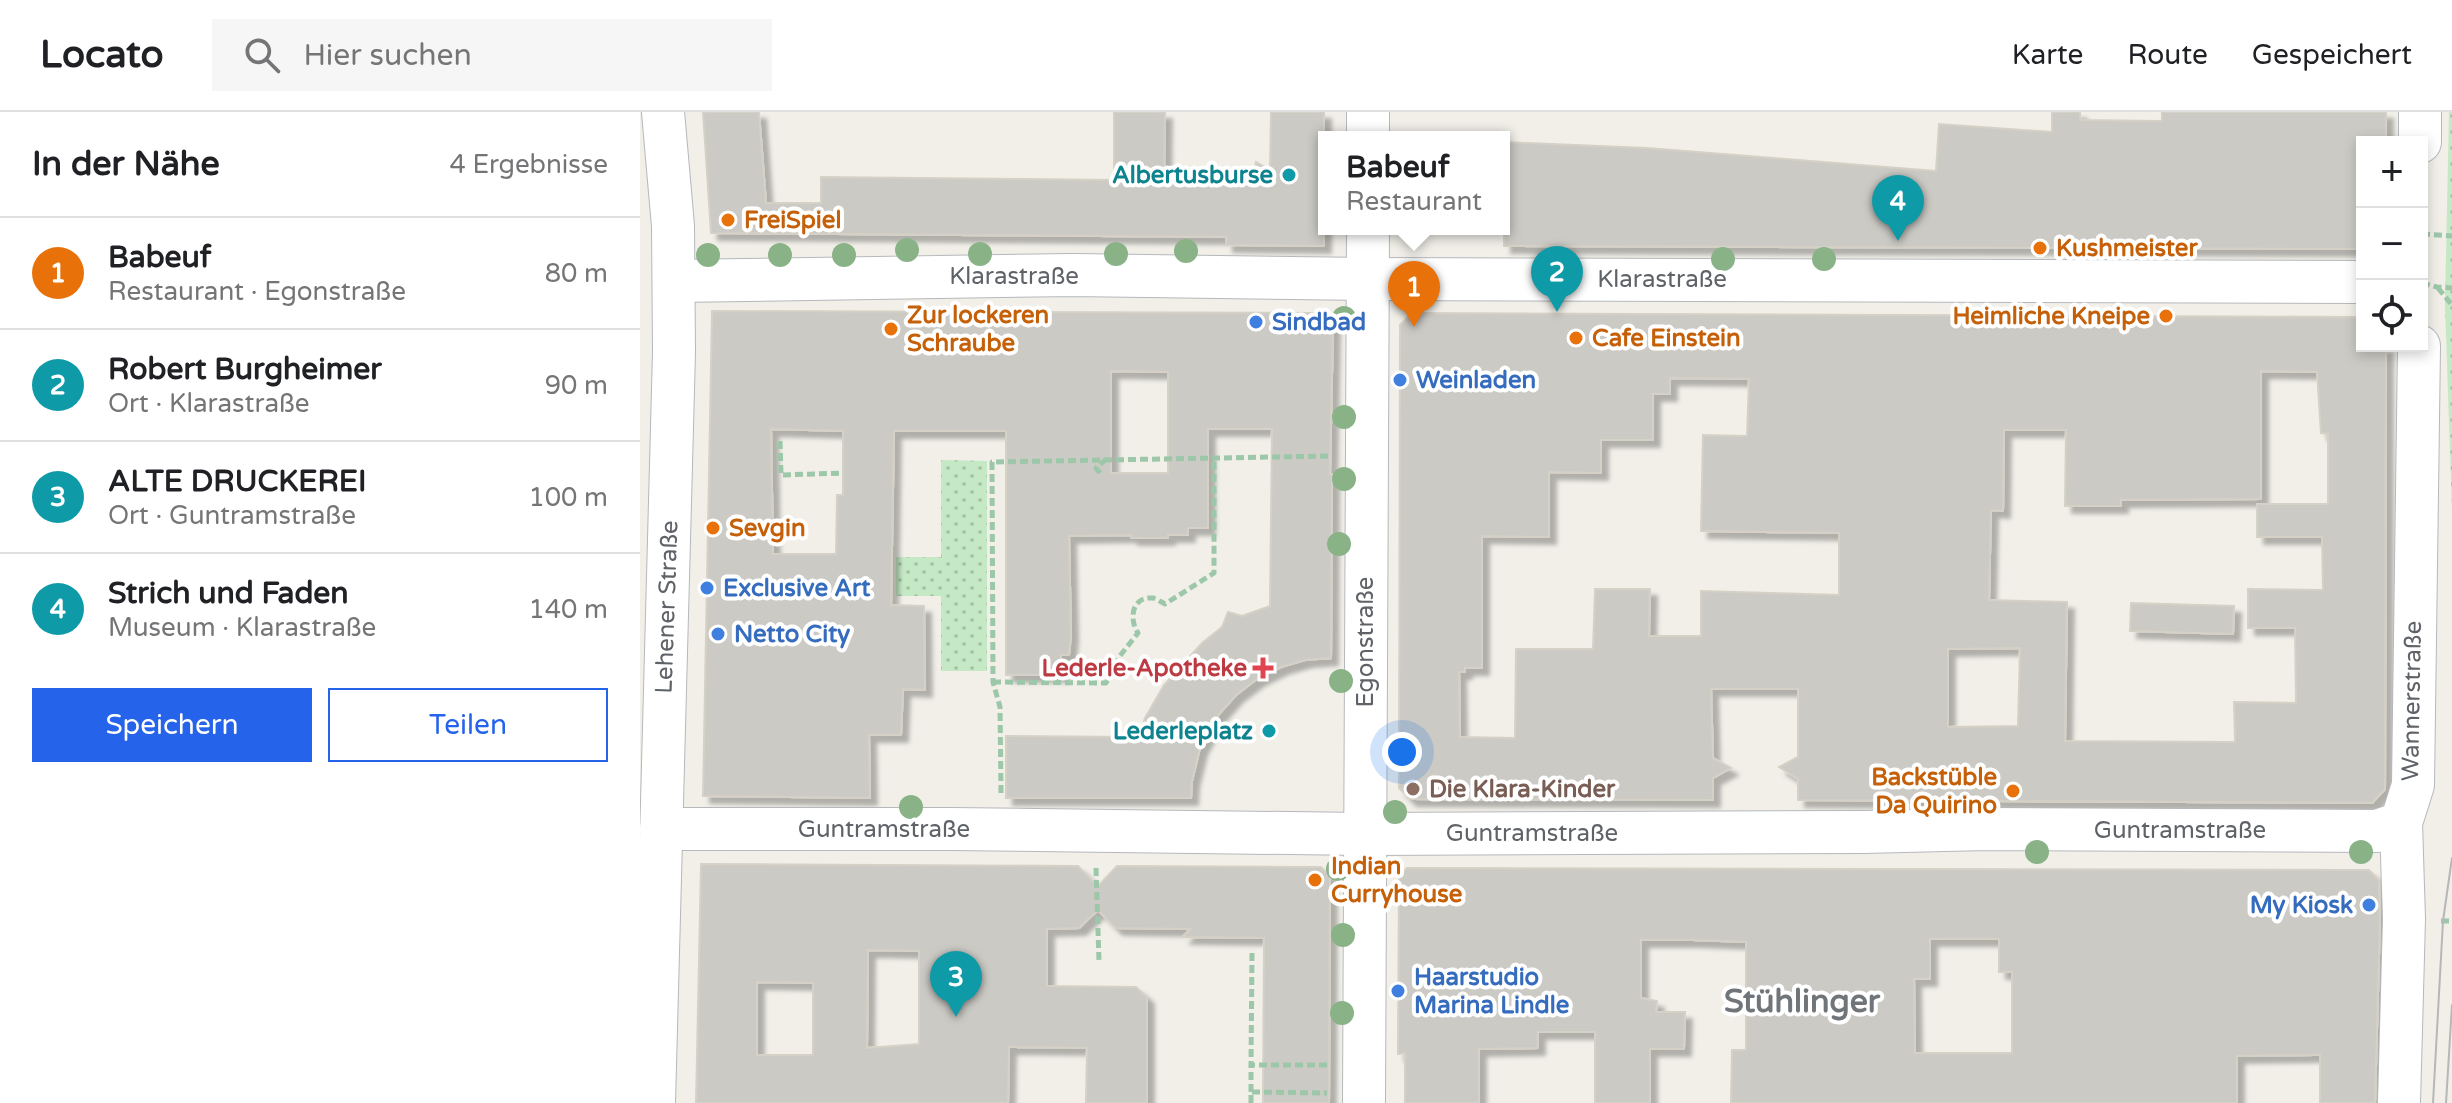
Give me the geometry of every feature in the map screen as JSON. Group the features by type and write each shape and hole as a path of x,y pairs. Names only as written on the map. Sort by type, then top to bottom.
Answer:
{"street":[{"name":"Lehener Straße","path":"654,1103 648,978 661,829 655,468 674,281 656,223 663,112"},
{"path":"2420,112 2420,136"},
{"name":"Egonstraße","path":"1364,1087 1368,235"},
{"name":"Klarastraße","path":"674,281 1073,275 2356,282"},
{"name":"Wannerstraße","path":"2399,1103 2404,919 2401,823 2413,785 2419,352"},
{"name":"Guntramstraße","path":"661,829 1364,834 1986,829 2377,831 2401,823"}],"path":[{"path":"2428,234 2452,236"},
{"path":"2428,285 2452,288"},
{"path":"2437,287 2452,305"},
{"path":"780,441 781,475 843,473"},
{"path":"1001,830 1000,707 993,682 992,462 1365,456"},
{"path":"993,682 1106,683 1119,657 1138,633 1131,623 1132,611 1141,601 1152,598 1165,604 1214,573 1214,458"},
{"path":"1100,473 1096,468 1105,459"},
{"path":"1097,896 1099,961"},
{"path":"1251,1103 1252,953"},
{"path":"1251,1065 1364,1087"},
{"path":"1251,1092 1364,1087"}],"green space":[{"path":"2449,112 2452,112 2452,510 2445,305"},
{"path":"941,460 987,461 987,671 941,671 941,596 896,596 896,557 941,557"}],"building":[{"path":"703,112 759,112 766,203 821,203 821,177 1114,180 1114,112 1165,112 1164,180 1251,181 1256,162 1270,170 1271,112 1324,112 1324,131 1318,131 1318,235 1324,235 1324,246 1226,245 1226,237 711,233"},
{"path":"2052,112 2080,112 2080,120 2162,121 2162,112 2386,112 2386,136 2356,136 2356,249 1504,246 1504,235 1510,235 1510,142 1647,148 1936,171 1939,124 2052,132"},
{"path":"712,311 1321,313 1333,325 1331,658 1305,660 1281,667 1257,679 1236,695 1219,714 1200,748 1191,798 1006,798 1006,736 1139,737 1145,718 1164,685 1202,643 1222,627 1228,612 1242,616 1270,606 1272,429 1208,429 1208,528 1188,528 1188,535 1168,535 1168,538 1069,536 1071,635 1069,655 1061,655 1061,675 1006,675 1006,431 894,431 891,605 924,606 925,690 903,689 901,735 869,735 870,798 703,796","holes":["1111,371 1168,372 1168,473 1111,473","771,429 843,431 843,495 837,495 836,554 773,554"]},
{"path":"1412,313 2356,317 2356,352 2386,352 2385,789 2372,803 1798,800 1798,779 1779,767 1798,757 1798,689 1711,689 1713,758 1731,768 1713,778 1713,800 1410,799 1399,788 1400,325","holes":["2261,371 2317,372 2321,433 2328,434 2328,504 2257,504 2257,537 2322,537 2323,590 2248,589 2248,628 2295,628 2296,703 2234,702 2235,742 2065,741 2067,602 1989,600 1991,510 2003,511 2004,430 2066,430 2065,506 2121,506 2121,500 2261,499","1670,378 1749,379 1747,436 1703,435 1701,531 1839,533 1839,595 1701,591 1701,636 1649,636 1650,589 1595,589 1593,649 1516,649 1515,738 1460,737 1459,672 1465,672 1465,668 1482,668 1482,536 1549,537 1549,472 1601,473 1601,440 1653,440 1653,394 1670,394","2020,648 2018,726 1948,727 1948,649"]},
{"path":"2131,603 2234,606 2233,634 2130,631"},
{"path":"701,864 1078,866 1098,886 1117,866 1321,867 1330,876 1329,1103 1263,1103 1264,938 1183,937 1190,929 1116,928 1098,910 1079,928 1047,929 1047,986 1136,987 1147,997 1147,1103 1086,1103 1087,1048 1009,1047 1008,1103 696,1103","holes":["868,950 919,951 919,1044 867,1048","757,982 813,983 813,1055 757,1055"]},
{"path":"1407,868 2369,870 2379,880 2375,1103 2320,1103 2320,1055 2314,1055 2237,1056 2237,1103 1731,1103 1732,1050 1746,1050 1746,942 1641,940 1641,998 1657,1001 1656,1012 1685,1012 1684,1049 1650,1049 1650,1103 1595,1103 1595,1032 1538,1032 1538,1048 1479,1049 1479,1103 1405,1103 1405,1053 1398,1054 1399,875","holes":["1930,939 1999,939 1999,972 2012,972 2012,1053 1915,1053 1914,979 1930,979"]}],"tram line":[{"path":"2433,1103 2443,921 2452,858"},
{"path":"2446,1103 2452,1005"}],"place":[{"name":"Albertusburse","path":"1289,175"},
{"name":"FreiSpiel","path":"728,220"},
{"name":"Strich und Faden","path":"1898,241"},
{"name":"Kushmeister","path":"2040,248"},
{"name":"Robert Burgheimer","path":"1557,312"},
{"name":"Heimliche Kneipe","path":"2166,316"},
{"name":"Sindbad","path":"1256,322"},
{"name":"Babeuf","path":"1414,327"},
{"name":"Zur lockeren Schraube","path":"891,329"},
{"name":"Cafe Einstein","path":"1576,338"},
{"name":"Weinladen","path":"1400,380"},
{"name":"Sevgin","path":"713,528"},
{"name":"Exclusive Art","path":"707,588"},
{"name":"Netto City","path":"718,634"},
{"name":"Lederle-Apotheke","path":"1263,668"},
{"name":"Lederleplatz","path":"1269,731"},
{"name":"Die Klara-Kinder","path":"1413,789"},
{"name":"Backstüble Da Quirino","path":"2013,791"},
{"name":"Indian Curryhouse","path":"1315,880"},
{"name":"My Kiosk","path":"2369,905"},
{"name":"Haarstudio Marina Lindle","path":"1398,991"},
{"name":"ALTE DRUCKEREI","path":"956,1017"}],"district":[{"name":"Stühlinger","path":"1802,1002"}]}
